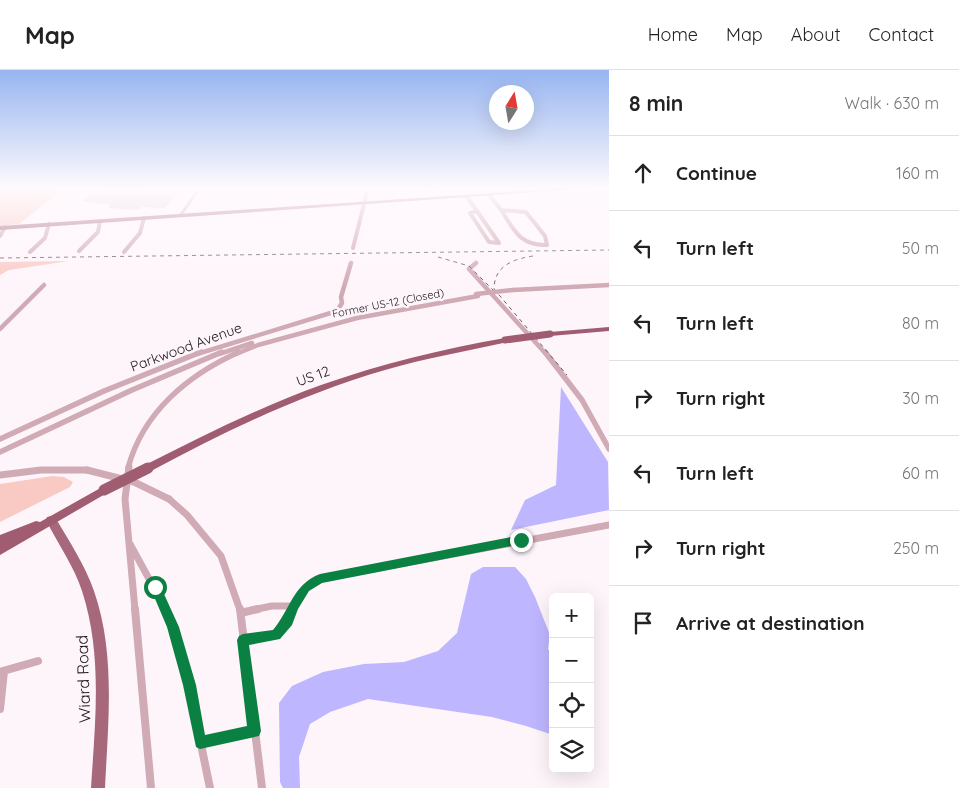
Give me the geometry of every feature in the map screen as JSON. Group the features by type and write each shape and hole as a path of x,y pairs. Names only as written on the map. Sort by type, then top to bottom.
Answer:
{"highway":[{"name":"US 12","path":"0,550 104,490 219,431 263,411 337,382 436,354 505,340 609,329"},
{"name":"US 12","path":"0,540 51,520"}],"main road":[{"path":"2,228 91,222"},
{"name":"Wiard Road","path":"51,520 82,578 97,624 101,651 102,694 98,788"}],"street":[{"path":"80,250 98,232 100,222"},
{"path":"124,252 140,233 143,222"},
{"path":"353,248 360,222"},
{"path":"476,222 489,242 499,243 485,222"},
{"path":"509,222 524,242 536,246 547,245 545,236 534,222"},
{"path":"30,252 45,238 49,224"},
{"path":"0,236 2,228"},
{"name":"Parkwood Avenue","path":"0,439 68,406 168,364 250,336 337,311 342,303 341,297 351,263"},
{"path":"476,263 469,269 572,387 589,410 609,449"},
{"path":"0,329 44,285"},
{"path":"0,452 123,394 230,349 355,316 401,306 514,291 609,286"},
{"name":"Former US-12 (Closed)","path":"151,788 125,499 128,467 135,447 150,419 176,390 210,366 250,348 303,331 390,310 477,295"},
{"path":"0,475 41,470 87,470 134,482 169,499 187,515 221,556 241,613 262,788"},
{"path":"243,640 276,635 288,622 293,606 305,588 320,579 609,524"},
{"path":"129,542 155,587 173,627 190,685 210,788"},
{"path":"241,613 272,606 293,606"},
{"path":"0,709 2,671 38,661"},
{"path":"200,743 254,731"}],"shaded area":[{"path":"0,222 22,222 19,224 0,226"},
{"path":"69,261 9,270 0,275 0,262"},
{"path":"561,387 608,462 609,510 511,530 525,500 556,485"},
{"path":"52,476 64,477 73,482 70,487 0,522 0,484"},
{"path":"483,567 515,567 526,579 535,597 549,632 549,734 492,717 368,699 330,712 310,724 299,757 300,788 283,788 280,782 279,703 292,686 323,672 364,664 404,662 438,651 457,633 471,574"}],"railway":[{"path":"0,258 609,250"},
{"path":"533,256 518,259 501,269 497,275 494,289 567,375"},
{"path":"438,257 469,266 495,292"}],"route":[{"path":"155,587 173,627 190,685 200,743 254,731 243,640 276,635 288,622 293,606 305,588 320,579 521,540"}]}
